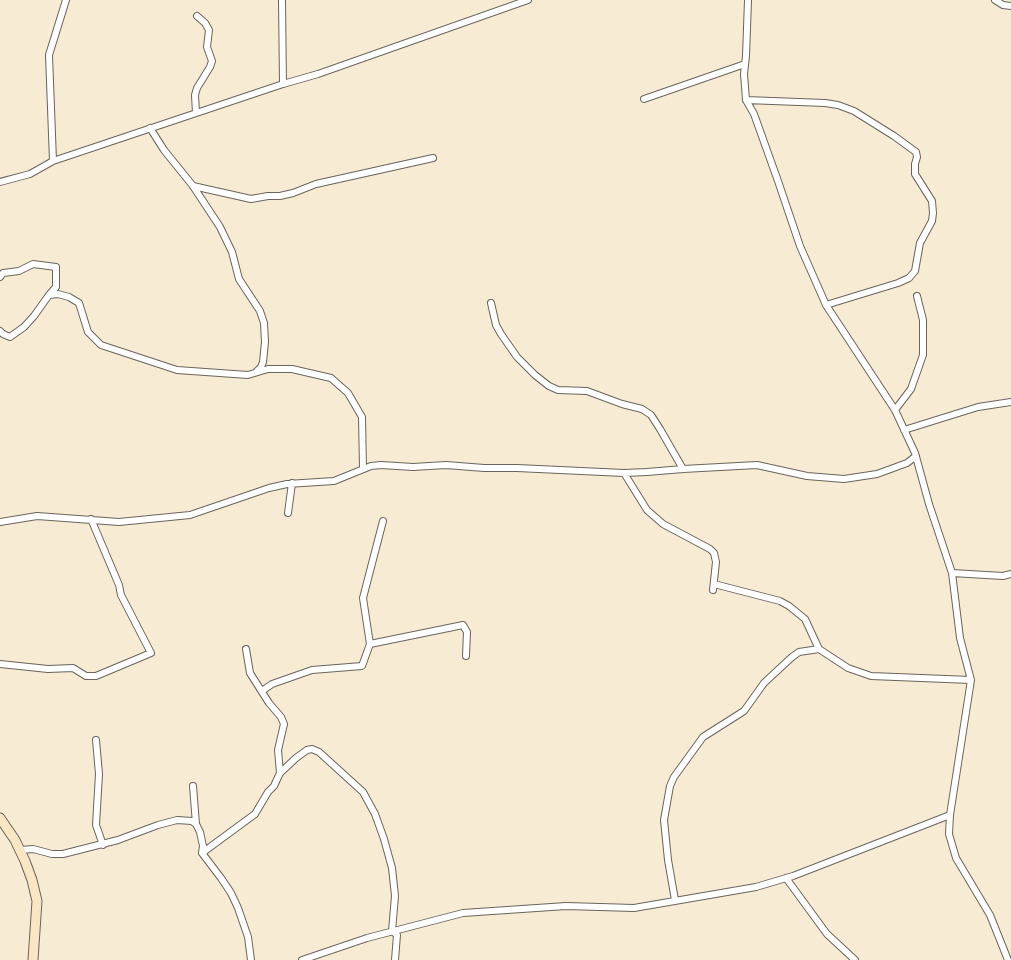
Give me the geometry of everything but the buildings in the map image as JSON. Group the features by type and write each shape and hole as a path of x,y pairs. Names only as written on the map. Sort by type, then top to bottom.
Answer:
{"street":[{"path":"53,161 49,55 66,0"},
{"path":"282,0 283,84"},
{"path":"0,182 30,174 53,161 318,74 517,2 528,0"},
{"path":"748,0 744,74 746,100 754,114 800,246 826,305 895,410 916,456 929,504 952,573 960,638 971,680 950,815 949,834 956,858 990,915 1008,960"},
{"path":"995,0 1004,5 1011,6"},
{"path":"196,113 195,96 197,88 212,61 207,47 208,30 205,23 197,16"},
{"path":"644,99 745,64"},
{"path":"746,100 838,105 854,111 916,152 915,174 932,201 932,221 920,243 915,272 909,278 898,283 826,305"},
{"path":"150,128 164,150 193,186 228,241 239,279 260,311 266,332 263,362 255,373"},
{"path":"193,186 251,199 287,195 316,184 432,158"},
{"path":"0,277 3,273 19,271 33,264 56,267 56,287 40,310 15,334 7,337 0,330"},
{"path":"49,295 58,294 76,300 88,332 101,345 110,349 142,357 177,370 239,374 255,373 268,369"},
{"path":"895,410 912,389 923,355 923,320 918,296"},
{"path":"491,303 496,325 501,334 517,357 535,375 549,386 558,390 588,391 642,410 651,416 660,428 683,469"},
{"path":"261,367 268,369 292,369 320,374 331,378 348,393 362,417 363,469"},
{"path":"904,430 978,407 1011,402"},
{"path":"0,522 37,516 119,522 190,515 269,488 292,483 334,481 371,466 381,464 413,467 446,465 484,468 624,472 757,465 807,476 844,479 877,474 907,462 916,456"},
{"path":"624,472 647,510 663,524 714,553 716,562 714,587 780,601 789,606 804,619 819,649 848,668 871,676 971,680"},
{"path":"288,513 292,483"},
{"path":"0,664 48,669 73,668 86,676 96,676 152,653 121,595 119,585 92,519"},
{"path":"262,691 272,684 312,670 362,666 370,644 362,598 383,521"},
{"path":"952,573 1003,576 1011,574"},
{"path":"370,644 462,625 467,632 466,656"},
{"path":"246,649 250,673 269,703 281,716 284,724 278,750 280,773"},
{"path":"675,900 664,820 668,796 674,778 703,736 744,710 764,683 792,657 799,652 819,649"},
{"path":"96,740 99,774 96,825 103,845"},
{"path":"202,853 255,814 268,792 274,786 280,773 306,750 312,749 319,752 362,792 375,814 392,868 395,896 392,932"},
{"path":"193,786 196,824 203,846 202,853 231,894 248,937 251,960"},
{"path":"302,960 368,938 463,913 566,906 634,908 756,887 786,878 950,815"},
{"path":"0,818 20,850 32,880 36,901 33,960"},
{"path":"20,850 33,849 52,854 64,854 103,845 177,820 192,820 196,824"},
{"path":"786,878 827,934 855,960"},
{"path":"392,932 397,935 395,960"}]}
